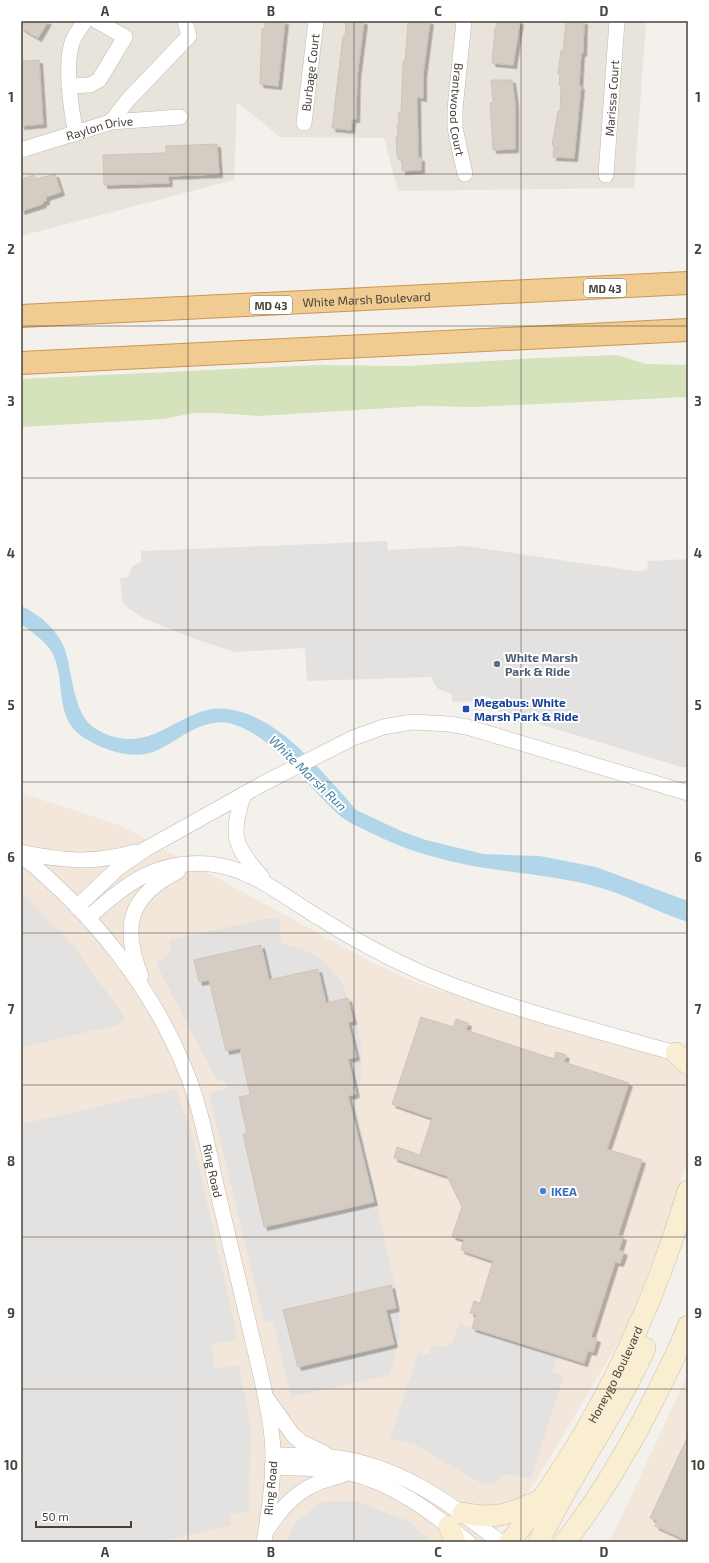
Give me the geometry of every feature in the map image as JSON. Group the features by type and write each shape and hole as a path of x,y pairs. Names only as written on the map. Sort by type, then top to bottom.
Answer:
{"highway":[{"path":"521,292 688,273"},
{"name":"White Marsh Boulevard","path":"21,316 688,283"},
{"path":"21,363 688,330"},
{"path":"362,347 402,351 546,348 688,341"}],"main road":[{"name":"Honeygo Boulevard","path":"510,1542 542,1499 590,1423 623,1362 649,1304 667,1258 688,1191"},
{"path":"539,1542 557,1505 612,1414 636,1368 658,1320 649,1304"},
{"path":"565,1542 634,1440 688,1326"},
{"path":"456,1527 482,1517 507,1515 542,1499"},
{"path":"580,1542 586,1512"}],"street":[{"path":"76,134 69,86 71,50 74,40 85,21"},
{"path":"69,86 90,85 99,80 125,37 98,21"},
{"path":"111,122 127,101 189,36 185,21"},
{"name":"Burbage Court","path":"304,123 316,21"},
{"name":"Brantwood Court","path":"464,21 455,109 455,128 465,174"},
{"name":"Marissa Court","path":"606,176 617,21"},
{"name":"Raylon Drive","path":"21,150 111,122 180,117"},
{"path":"78,907 118,868 144,850 264,782 331,749 383,727 412,722 449,724 484,732 688,793"},
{"path":"244,794 235,825 236,836 239,846 248,862 271,887"},
{"path":"21,854 69,861 86,861 106,860 144,850"},
{"name":"Ring Road","path":"21,854 78,907 131,971 149,998 183,1064 199,1114 266,1397 273,1462 265,1537"},
{"path":"149,998 134,960 131,946 132,921 136,907 150,888 162,879 193,863"},
{"path":"88,918 115,893 137,879 158,870 193,863 224,866 236,869 271,887 342,932 390,957 445,982 684,1058"},
{"path":"266,1397 293,1435 305,1444 332,1457"},
{"path":"273,1462 332,1457 363,1462 401,1476 422,1487 468,1542"},
{"path":"273,1462 350,1474 402,1494 456,1527 500,1542"},
{"path":"265,1537 280,1510 308,1486 325,1479 350,1474"}],"shaded area":[{"path":"21,21 646,21 634,188 398,191 384,138 280,137 237,102 234,180 21,236"},
{"name":"White Marsh Park & Ride","path":"387,541 388,550 465,546 636,571 647,570 648,561 688,559 688,767 681,767 487,708 491,698 480,695 478,701 453,702 451,694 438,689 434,684 432,677 307,681 305,648 235,652 198,640 145,619 129,609 122,601 120,578 128,577 132,567 141,562 141,551"},
{"path":"21,793 120,825 375,964 422,985 661,1057 678,1066 688,1077 688,1159 664,1231 625,1331 536,1481 486,1542 21,1542"},
{"path":"21,892 73,945 126,1019 117,1025 21,1048"},
{"path":"280,918 281,943 302,949 321,958 342,983 355,1017 362,1048 361,1075 356,1105 396,1292 400,1325 399,1338 390,1375 291,1397 273,1321 264,1322 209,1094 227,1088 225,1082 216,1079 156,964 171,952 169,940 265,919"},
{"path":"176,1089 191,1132 238,1339 211,1345 215,1369 239,1365 251,1428 249,1511 229,1514 231,1525 159,1542 21,1542 21,1124"},
{"path":"459,1324 558,1355 552,1372 564,1376 531,1478 505,1474 493,1484 481,1483 415,1445 390,1438 418,1352 429,1355 431,1347 438,1345 445,1347 452,1343"},
{"path":"688,1374 688,1542 610,1542 611,1539"},
{"path":"356,1501 408,1521 432,1542 287,1542 295,1523 321,1502"}],"green space":[{"path":"617,355 646,364 688,365 688,397 474,407 423,406 258,416 193,413 164,419 21,427 21,379 315,365 406,366"}],"water":[{"name":"White Marsh Run","path":"21,606 34,613 57,634 64,647 74,692 82,714 96,729 116,737 133,739 150,736 195,714 210,709 227,709 245,713 262,720 293,742 356,810 401,831 426,840 483,854 540,856 596,867 688,901 688,922 603,888 551,877 490,869 451,861 416,852 386,840 354,825 343,818 326,803 288,762 261,738 246,729 229,723 217,722 199,727 158,750 140,755 130,755 102,747 86,739 75,730 68,720 64,709 56,662 51,651 45,644 21,624"}],"building":[{"path":"21,21 48,21 38,38 21,28"},
{"path":"266,21 285,21 278,86 260,84 262,29 264,29"},
{"path":"346,21 364,21 357,76 356,119 352,119 351,130 332,128"},
{"path":"411,21 430,21 423,74 423,98 417,97 418,158 421,158 421,170 402,171 402,159 399,160 397,155 396,137 398,137 397,125 399,125 398,113 401,113 403,61 405,61 408,23 410,24"},
{"path":"497,21 520,21 513,65 492,63"},
{"path":"566,21 584,21 583,53 581,53 579,86 581,86 574,158 553,157 554,145 552,145 558,111 560,111 561,86 559,85 560,74 558,74 561,51 563,51"},
{"path":"39,60 43,124 21,126 21,61"},
{"path":"491,80 512,80 515,103 515,149 493,150 490,103 493,103"},
{"path":"217,144 219,174 168,176 169,183 104,185 103,155 166,153 166,146"},
{"path":"55,174 61,192 46,197 46,201 42,202 43,204 21,211 21,179 34,175 36,179"},
{"path":"261,945 269,980 318,969 326,1003 348,998 353,1021 348,1022 356,1057 348,1059 356,1094 348,1096 374,1202 264,1227 243,1134 247,1133 239,1097 250,1095 240,1048 226,1051 209,980 199,982 194,960"},
{"name":"IKEA","path":"421,1017 453,1027 456,1019 468,1023 466,1030 554,1059 556,1052 566,1055 564,1062 629,1083 607,1149 642,1160 618,1235 623,1237 619,1250 624,1252 620,1263 615,1262 591,1337 597,1339 593,1352 588,1351 584,1363 472,1328 476,1315 470,1313 474,1301 480,1303 493,1261 461,1250 464,1240 452,1236 462,1207 447,1176 394,1158 397,1147 420,1155 432,1118 392,1104"},
{"path":"391,1285 396,1308 386,1310 394,1344 298,1367 283,1310"},
{"path":"688,1436 688,1541 655,1526 657,1521 650,1518"}],"place":[{"name":"White Marsh Park & Ride","path":"497,664"},
{"name":"Megabus: White Marsh Park & Ride","path":"466,709"},
{"name":"IKEA","path":"543,1191"}]}
